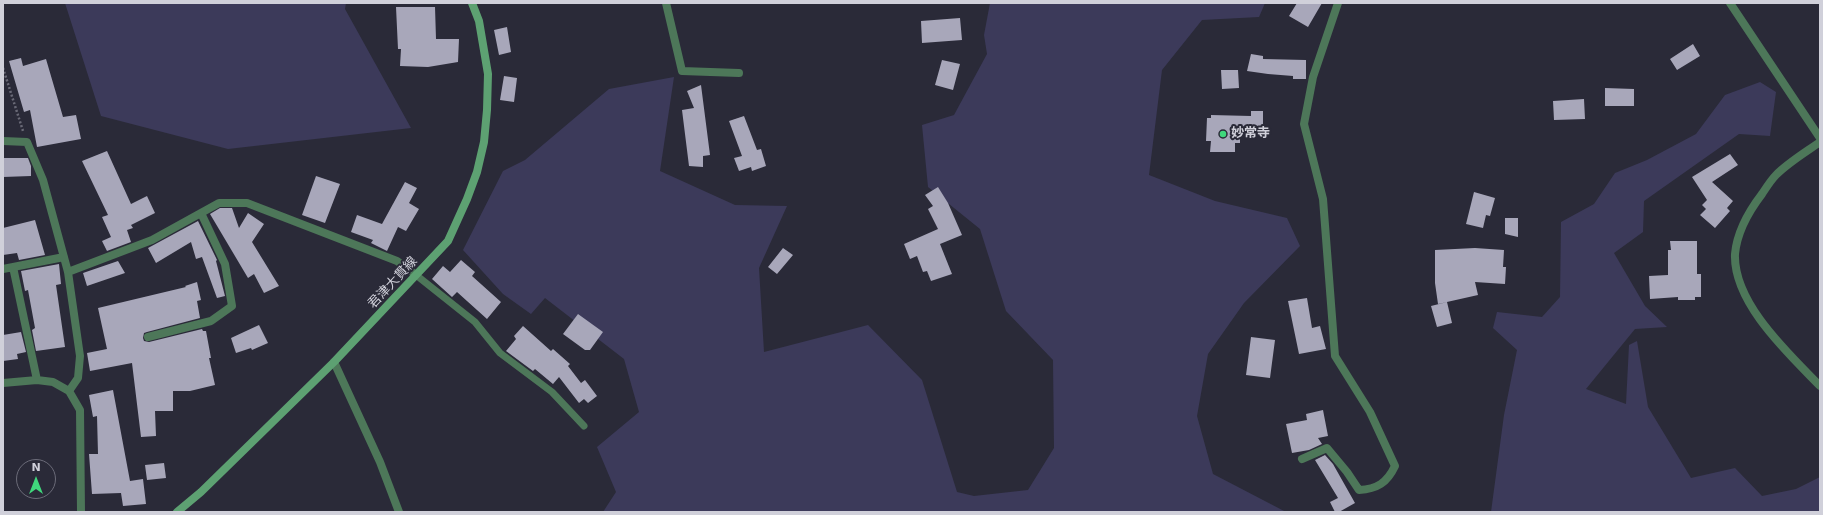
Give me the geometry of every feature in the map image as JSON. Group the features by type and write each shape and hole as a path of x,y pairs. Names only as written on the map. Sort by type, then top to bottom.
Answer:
{"main road":[{"name":"君津大貫線","path":"177,512 201,492 334,362 448,241 477,172 484,142 488,74 478,21 472,3"}],"street":[{"path":"666,3 682,71 739,73"},
{"path":"1302,459 1327,448 1347,472 1359,490 1372,489 1385,482 1395,466 1370,412 1335,356 1323,199 1304,124 1313,77 1338,3"},
{"path":"1730,3 1820,138"},
{"path":"3,141 27,142 43,180 68,272 80,356 78,378 69,391"},
{"path":"1820,142 1776,174 1749,210 1739,235 1735,254 1738,275 1745,296 1775,340 1820,386"},
{"path":"68,272 152,240 219,203 247,204 397,261 416,275"},
{"path":"148,337 211,321 232,306 225,264 201,213"},
{"path":"3,269 64,257"},
{"path":"13,267 37,380"},
{"path":"334,362 380,462 399,512"},
{"path":"3,383 37,380 54,382 69,391 80,410 81,512"}],"lane":[{"path":"416,275 475,322 500,353 552,392 584,426"}],"path":[{"path":"3,68 27,142"}],"shaded area":[{"path":"65,3 346,3 345,9 411,128 228,149 101,116"},
{"path":"990,3 1265,3 1259,17 1202,20 1162,70 1149,175 1215,201 1287,218 1300,246 1244,303 1208,354 1197,416 1213,474 1286,512 603,512 616,492 597,447 639,412 624,359 545,298 531,314 503,294 463,250 503,171 525,160 609,89 674,77 660,171 735,205 787,206 759,268 764,352 868,325 922,380 957,492 974,496 1028,490 1054,448 1053,360 1006,311 980,229 928,187 922,125 954,115 987,54 984,35"},
{"path":"1760,82 1776,92 1770,136 1739,134 1644,201 1643,232 1614,253 1645,306 1667,327 1635,329 1586,389 1626,404 1629,345 1637,341 1648,407 1691,478 1735,468 1762,496 1796,489 1820,477 1820,512 1491,512 1504,415 1517,350 1493,328 1497,312 1542,317 1560,297 1561,222 1594,204 1615,173 1647,160 1696,134 1725,95"}],"building":[{"path":"1297,3 1322,3 1308,27 1289,16"},
{"path":"396,7 435,7 436,39 459,39 458,62 428,67 400,66 401,49 398,49"},
{"path":"960,18 962,40 922,43 921,21"},
{"path":"507,27 511,52 499,55 494,30"},
{"path":"1693,44 1700,56 1677,70 1670,59"},
{"path":"1251,54 1263,56 1263,59 1306,60 1306,79 1293,79 1293,76 1247,71"},
{"path":"21,58 23,66 46,59 63,117 76,115 81,139 37,147 30,110 24,112 9,61"},
{"path":"942,60 960,64 953,90 935,85"},
{"path":"1221,70 1238,70 1239,88 1222,89"},
{"path":"504,76 517,78 514,102 500,100"},
{"path":"701,85 710,155 703,156 703,167 689,166 682,110 694,108 687,91"},
{"path":"1605,88 1634,89 1634,106 1605,106"},
{"path":"1584,99 1585,119 1554,120 1553,101"},
{"name":"妙常寺","path":"1251,111 1263,111 1263,128 1240,128 1240,143 1235,143 1235,152 1210,152 1211,141 1206,141 1207,118 1211,118 1211,115 1251,116"},
{"path":"744,116 757,150 761,149 766,166 752,171 751,167 739,171 734,158 742,156 729,121"},
{"path":"107,151 131,204 147,196 155,213 131,225 133,228 127,230 131,242 107,251 102,241 111,237 102,217 108,215 82,161"},
{"path":"1730,154 1738,165 1712,182 1733,201 1727,208 1730,211 1715,228 1700,215 1706,209 1702,205 1707,200 1692,177"},
{"path":"3,158 28,158 31,166 31,176 3,177"},
{"path":"316,176 340,184 325,223 302,215"},
{"path":"405,182 417,188 409,203 419,209 406,231 398,227 387,251 371,243 373,240 351,232 357,215 382,224"},
{"path":"938,187 948,203 962,235 940,244 952,274 931,281 927,271 923,272 917,256 910,259 904,244 938,229 928,209 933,206 925,195"},
{"path":"1474,192 1495,198 1490,216 1486,215 1483,228 1466,224"},
{"path":"220,208 232,208 239,228 248,213 264,224 252,242 279,286 264,293 254,274 248,278 210,214"},
{"path":"1505,218 1518,218 1518,237 1505,234"},
{"path":"35,220 45,255 19,260 17,253 3,255 3,228"},
{"path":"198,221 217,260 225,296 217,298 202,257 196,259 191,242 156,263 148,248"},
{"path":"1670,241 1697,241 1697,274 1701,274 1701,297 1695,297 1695,300 1678,300 1678,297 1650,299 1649,276 1668,275 1668,250 1671,250"},
{"path":"783,248 793,255 777,274 768,267"},
{"path":"1475,248 1504,250 1503,267 1506,267 1505,284 1475,282 1478,295 1438,304 1435,283 1435,250"},
{"path":"461,260 475,272 472,276 501,302 487,319 457,292 452,297 432,279 443,266 450,272"},
{"path":"118,261 125,273 87,286 83,273"},
{"path":"59,264 61,284 56,285 65,347 36,351 32,330 35,328 28,290 25,291 21,271"},
{"path":"197,282 201,300 197,301 200,318 144,333 143,338 144,341 149,342 202,329 203,331 206,331 211,358 209,358 215,385 190,391 173,391 173,411 155,411 156,436 141,437 132,363 90,371 87,353 107,349 98,308 186,287 185,286"},
{"path":"1307,298 1312,328 1320,326 1326,349 1299,354 1288,301"},
{"path":"1447,302 1452,323 1437,327 1431,306"},
{"path":"578,314 603,332 590,350 585,350 563,334"},
{"path":"259,325 268,343 252,350 251,348 236,353 231,338"},
{"path":"523,326 551,351 553,349 570,364 568,366 581,383 585,380 597,396 588,403 584,399 579,403 559,377 553,384 535,369 533,371 506,351 516,339 514,336"},
{"path":"21,332 26,352 17,354 18,359 3,361 3,335"},
{"path":"1251,337 1275,340 1270,378 1246,375"},
{"path":"113,390 130,481 143,479 146,504 123,506 121,493 92,494 89,454 98,454 97,416 93,417 89,395"},
{"path":"1323,410 1328,436 1318,438 1322,444 1309,450 1292,453 1286,424 1307,420 1306,414"},
{"path":"1325,455 1333,464 1355,503 1339,512 1335,512 1330,502 1338,498 1315,460"},
{"path":"164,463 166,478 147,480 145,465"}],"place":[{"name":"妙常寺","path":"1223,134"}]}
